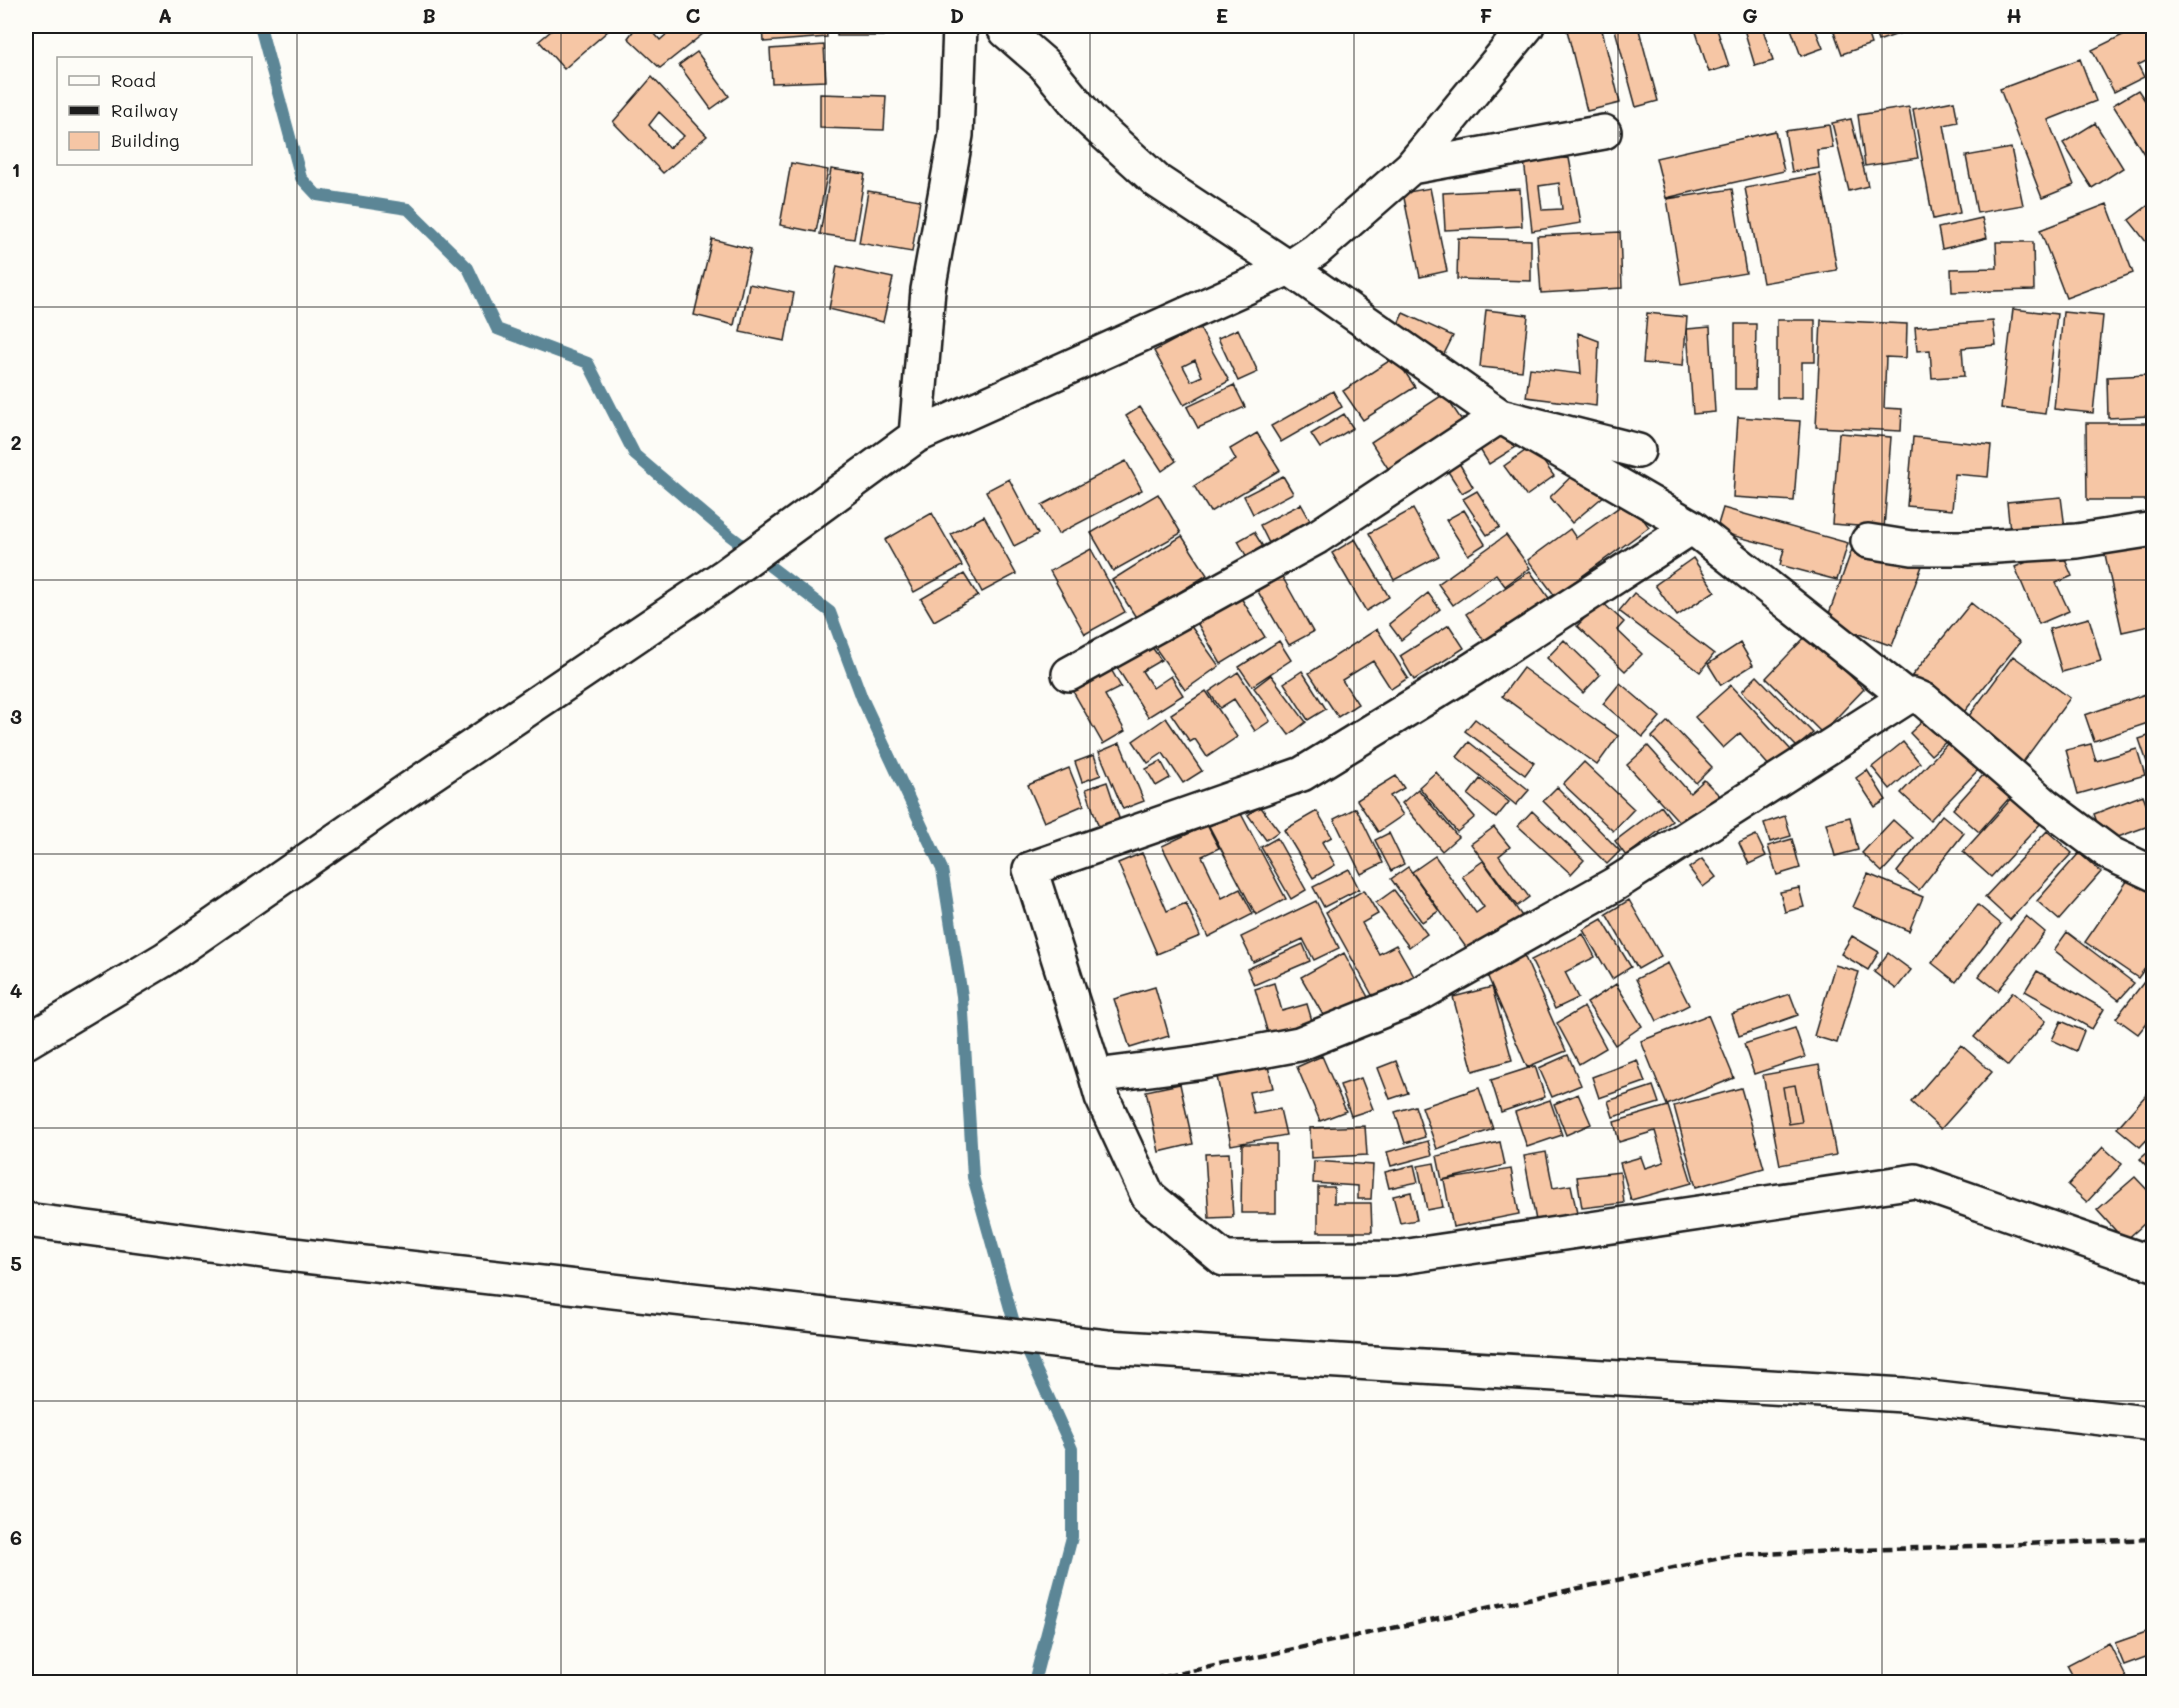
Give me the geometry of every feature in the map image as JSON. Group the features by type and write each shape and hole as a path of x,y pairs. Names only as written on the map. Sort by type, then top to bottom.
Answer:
{"street":[{"path":"916,436 928,290 956,135 960,26"},
{"path":"26,1042 165,959 405,792 723,577 916,436 1289,268 1316,250 1411,167 1527,26"},
{"path":"1007,27 1044,64 1092,122 1157,181 1289,268 1500,417 1692,527 1906,697"},
{"path":"1411,167 1604,132"},
{"path":"1069,674 1317,537 1500,417 1638,451"},
{"path":"1692,527 1473,669 1302,774 1030,869 1102,1097 1148,1197 1224,1259 1395,1258 1915,1181 2154,1264"},
{"path":"1868,541 1912,548 1965,548 2077,541 2154,529"},
{"path":"1096,1076 1197,1063 1299,1044 1409,1000 1615,884 1906,697 1913,695 1923,700 2045,805 2111,854 2154,874"},
{"path":"26,1220 298,1256 1107,1347 1904,1395 2154,1424"}],"building":[{"path":"557,26 604,26 609,30 564,69 539,41"},
{"path":"637,26 648,26 660,40 676,26 696,26 704,33 660,68 628,38"},
{"path":"763,26 826,26 827,37 764,42"},
{"path":"837,26 883,26 883,36 837,36"},
{"path":"896,26 946,26 896,30"},
{"path":"1566,26 1601,26 1620,103 1587,111"},
{"path":"1614,26 1638,26 1658,101 1636,107"},
{"path":"1694,26 1716,26 1729,66 1709,72"},
{"path":"1743,26 1762,26 1773,61 1755,66"},
{"path":"1790,26 1814,26 1823,48 1801,56"},
{"path":"1832,26 1865,26 1871,44 1842,54"},
{"path":"1873,26 1921,26 1878,41"},
{"path":"2141,26 2154,26 2154,57 2138,65 2144,77 2114,92 2092,50"},
{"path":"824,45 826,81 772,83 770,49"},
{"path":"697,52 729,96 711,109 679,65"},
{"path":"2080,59 2096,101 2048,120 2074,185 2042,198 2000,89"},
{"path":"652,77 707,136 663,173 613,122","holes":["659,112 684,136 669,148 649,125"]},
{"path":"2138,90 2154,114 2154,159 2149,162 2113,105"},
{"path":"820,94 886,96 884,130 820,128"},
{"path":"1954,101 1958,122 1944,125 1960,213 1933,219 1913,109"},
{"path":"1909,107 1918,158 1865,166 1858,115"},
{"path":"1851,119 1868,186 1849,191 1832,123"},
{"path":"2095,123 2123,168 2092,188 2063,143"},
{"path":"1829,125 1833,148 1817,150 1819,168 1792,172 1785,131"},
{"path":"1775,131 1784,171 1666,198 1656,158"},
{"path":"2011,148 2023,205 1977,213 1966,156"},
{"path":"1569,158 1581,223 1532,231 1524,160","holes":["1559,183 1562,209 1542,210 1539,186"]},
{"path":"791,163 828,170 816,232 780,225"},
{"path":"831,169 865,174 854,239 820,234"},
{"path":"1820,174 1837,270 1763,283 1745,188"},
{"path":"1430,188 1447,271 1420,277 1403,193"},
{"path":"1520,189 1522,226 1445,230 1443,193"},
{"path":"1732,189 1746,273 1681,284 1667,199"},
{"path":"868,191 920,200 912,252 859,243"},
{"path":"2154,201 2154,252 2129,220"},
{"path":"2107,204 2133,273 2066,298 2040,230"},
{"path":"1982,218 1987,238 1942,249 1938,228"},
{"path":"1620,232 1622,288 1541,293 1537,236"},
{"path":"1458,238 1531,240 1531,281 1457,279"},
{"path":"712,239 751,249 734,325 694,315"},
{"path":"1996,242 2033,242 2034,290 1952,292 1951,269 1997,268"},
{"path":"837,266 893,278 883,322 829,309"},
{"path":"749,284 794,293 785,341 740,332"},
{"path":"2013,309 2057,314 2045,414 2001,408"},
{"path":"1486,310 1528,315 1522,371 1480,367"},
{"path":"2063,312 2103,316 2093,413 2054,409"},
{"path":"1403,313 1453,336 1444,354 1395,331"},
{"path":"1647,313 1687,317 1683,366 1643,363"},
{"path":"1777,320 1815,320 1815,362 1802,362 1802,398 1777,398"},
{"path":"1821,320 1907,324 1906,358 1886,357 1884,408 1902,409 1901,431 1816,427"},
{"path":"1993,321 1996,345 1962,348 1964,376 1932,378 1930,350 1917,351 1915,327"},
{"path":"1735,324 1756,324 1755,389 1735,389"},
{"path":"1199,327 1229,381 1184,405 1154,351","holes":["1195,360 1202,376 1191,381 1183,366"]},
{"path":"1710,327 1715,412 1693,414 1687,329"},
{"path":"1238,329 1258,372 1238,381 1218,338"},
{"path":"1578,333 1599,341 1596,406 1526,397 1530,368 1581,374"},
{"path":"1395,357 1415,387 1363,420 1343,391"},
{"path":"2146,375 2148,416 2108,418 2107,377"},
{"path":"1234,385 1245,407 1198,428 1187,407"},
{"path":"1333,391 1342,407 1281,442 1271,426"},
{"path":"1444,394 1465,425 1391,473 1371,442"},
{"path":"1140,407 1176,461 1162,471 1126,416"},
{"path":"1344,414 1353,428 1320,448 1311,434"},
{"path":"1738,417 1800,421 1794,501 1733,497"},
{"path":"2086,423 2148,423 2149,500 2087,500"},
{"path":"1504,425 1516,447 1489,464 1476,443"},
{"path":"1257,433 1280,470 1210,512 1194,486 1236,460 1230,449"},
{"path":"1839,433 1891,437 1884,528 1832,524"},
{"path":"1913,437 1991,445 1988,477 1955,474 1952,510 1907,506"},
{"path":"1532,446 1554,476 1526,496 1504,466"},
{"path":"1126,461 1142,490 1058,534 1042,505"},
{"path":"1459,463 1473,487 1462,493 1447,470"},
{"path":"1581,467 1605,495 1572,523 1550,497"},
{"path":"1283,476 1293,493 1253,514 1244,496"},
{"path":"1009,479 1038,534 1014,546 986,491"},
{"path":"1477,491 1500,527 1487,535 1463,499"},
{"path":"1158,494 1181,533 1113,571 1091,533"},
{"path":"2061,497 2066,536 2011,541 2007,502"},
{"path":"1629,500 1649,527 1555,596 1528,560 1570,529 1576,538"},
{"path":"1301,504 1311,522 1269,543 1260,525"},
{"path":"1723,508 1848,543 1837,580 1780,565 1784,549 1716,531"},
{"path":"1413,509 1439,556 1394,580 1369,533"},
{"path":"1464,510 1485,544 1468,555 1446,520"},
{"path":"932,513 962,566 914,592 885,540"},
{"path":"984,516 1016,574 982,592 951,534"},
{"path":"1254,532 1265,550 1248,559 1238,541"},
{"path":"1506,535 1530,568 1505,586 1496,574 1453,605 1438,584"},
{"path":"1182,536 1207,575 1137,619 1112,580"},
{"path":"1355,539 1389,597 1366,611 1332,553"},
{"path":"1855,541 1922,566 1892,646 1826,622"},
{"path":"2154,545 2154,625 2122,632 2104,550"},
{"path":"2060,548 2072,576 2056,583 2069,611 2039,624 2015,567"},
{"path":"1091,549 1125,612 1085,634 1050,571"},
{"path":"1693,558 1715,591 1677,616 1655,585"},
{"path":"1278,569 1313,632 1289,645 1253,583"},
{"path":"1530,571 1551,601 1486,644 1466,614"},
{"path":"964,574 978,596 934,621 921,599"},
{"path":"1235,588 1265,637 1221,664 1192,614"},
{"path":"1428,593 1440,609 1401,640 1389,624"},
{"path":"1634,593 1714,654 1700,672 1619,611"},
{"path":"1601,601 1624,622 1617,630 1642,654 1625,671 1577,626"},
{"path":"1971,603 2020,642 1960,717 1911,677"},
{"path":"2089,618 2101,661 2062,672 2049,629"},
{"path":"1188,622 1219,666 1185,690 1154,646"},
{"path":"1449,625 1464,648 1414,680 1400,656"},
{"path":"1377,629 1408,678 1391,689 1373,661 1342,680 1358,704 1338,717 1309,673"},
{"path":"1807,635 1864,689 1822,733 1766,678"},
{"path":"1147,640 1161,660 1142,671 1153,688 1171,676 1183,695 1148,717 1113,661"},
{"path":"1564,640 1600,675 1583,693 1547,658"},
{"path":"1279,641 1291,660 1252,686 1239,667"},
{"path":"1740,643 1753,665 1721,685 1708,664"},
{"path":"2013,656 2070,698 2020,766 1963,724"},
{"path":"1108,664 1121,687 1105,695 1125,731 1103,744 1070,686"},
{"path":"1523,668 1618,736 1597,765 1502,696"},
{"path":"1302,671 1326,709 1308,720 1284,683"},
{"path":"1238,672 1270,721 1255,731 1234,699 1220,708 1209,692"},
{"path":"1271,675 1306,722 1289,735 1254,688"},
{"path":"1757,676 1813,733 1797,747 1742,691"},
{"path":"1620,683 1660,717 1643,737 1603,704"},
{"path":"1731,685 1791,750 1771,768 1740,733 1723,748 1695,717"},
{"path":"1206,691 1237,737 1207,757 1195,739 1190,742 1171,714"},
{"path":"2154,691 2154,721 2094,741 2085,715"},
{"path":"1166,718 1202,771 1183,783 1163,753 1148,763 1133,741"},
{"path":"1926,718 1948,740 1931,755 1910,733"},
{"path":"1475,719 1534,763 1525,775 1465,731"},
{"path":"1668,721 1712,767 1696,783 1652,737"},
{"path":"2154,734 2154,773 2151,774 2139,739"},
{"path":"1469,742 1529,790 1516,805 1457,757"},
{"path":"1903,742 1920,763 1890,789 1872,767"},
{"path":"1120,743 1144,801 1123,809 1099,752"},
{"path":"1948,743 1978,770 1930,820 1901,793"},
{"path":"2091,744 2096,761 2137,749 2145,775 2078,794 2066,750"},
{"path":"1648,746 1690,793 1704,780 1720,796 1685,828 1627,765"},
{"path":"1094,755 1101,775 1082,782 1075,762"},
{"path":"1161,761 1170,778 1156,786 1146,769"},
{"path":"1584,762 1634,809 1613,831 1563,784"},
{"path":"1069,768 1084,805 1044,822 1028,785"},
{"path":"1867,770 1886,800 1875,807 1856,778"},
{"path":"1436,772 1475,817 1457,832 1419,787"},
{"path":"1985,773 2011,796 1979,832 1953,809"},
{"path":"1396,776 1404,788 1390,796 1403,815 1378,832 1357,800"},
{"path":"1480,779 1509,802 1496,818 1468,795"},
{"path":"1107,782 1120,821 1099,828 1086,789"},
{"path":"1557,787 1620,851 1607,864 1543,801"},
{"path":"1418,789 1458,837 1442,851 1402,803"},
{"path":"2143,795 2154,824 2104,842 2094,814"},
{"path":"2014,796 2042,822 1991,877 1963,852"},
{"path":"1260,806 1279,831 1266,840 1248,815"},
{"path":"1661,806 1672,821 1626,856 1615,841"},
{"path":"1356,808 1383,863 1361,874 1334,819"},
{"path":"1239,810 1286,899 1256,915 1209,826"},
{"path":"1317,811 1332,837 1322,842 1335,865 1313,878 1284,830"},
{"path":"1532,811 1584,860 1571,874 1518,826"},
{"path":"1942,815 1964,833 1919,890 1897,872"},
{"path":"1785,816 1791,836 1770,842 1764,823"},
{"path":"1850,817 1858,850 1835,856 1826,823"},
{"path":"1893,820 1913,838 1882,872 1862,853"},
{"path":"1207,825 1219,848 1202,856 1222,898 1240,889 1253,914 1208,937 1162,846"},
{"path":"1494,827 1510,847 1499,856 1529,897 1517,906 1471,844"},
{"path":"2047,831 2072,853 2010,920 1985,897"},
{"path":"1389,833 1404,864 1391,871 1375,840"},
{"path":"1756,835 1766,856 1749,864 1739,843"},
{"path":"1277,838 1306,890 1291,899 1261,847"},
{"path":"1792,839 1800,868 1777,875 1768,846"},
{"path":"1142,853 1167,911 1186,903 1200,936 1157,954 1118,863"},
{"path":"2079,853 2101,872 2059,920 2037,901"},
{"path":"1435,856 1476,913 1484,907 1462,876 1483,861 1522,916 1470,953 1412,872"},
{"path":"1702,859 1716,877 1703,887 1689,868"},
{"path":"1408,867 1439,911 1422,922 1391,879"},
{"path":"1349,869 1359,889 1324,907 1313,887"},
{"path":"1868,874 1923,897 1909,931 1853,907"},
{"path":"2132,874 2154,889 2154,956 2138,978 2085,942"},
{"path":"1799,888 1804,907 1785,912 1780,892"},
{"path":"1364,890 1378,914 1362,923 1379,954 1396,945 1416,980 1376,1002 1326,912"},
{"path":"1394,890 1427,934 1409,947 1376,903"},
{"path":"1629,900 1661,956 1638,969 1606,914"},
{"path":"1316,901 1339,948 1314,960 1303,939 1253,962 1241,937"},
{"path":"1978,905 2001,924 1956,982 1932,963"},
{"path":"2026,916 2045,932 1998,991 1979,976"},
{"path":"1602,919 1631,967 1612,979 1583,930"},
{"path":"2067,932 2134,983 2119,1000 2054,950"},
{"path":"1583,934 1595,957 1565,972 1578,998 1555,1009 1531,960"},
{"path":"1852,936 1879,952 1868,970 1841,954"},
{"path":"1303,944 1310,961 1254,985 1247,969"},
{"path":"1344,953 1369,999 1327,1022 1301,977"},
{"path":"1523,953 1566,1051 1527,1067 1485,970"},
{"path":"1888,953 1911,970 1896,989 1874,972"},
{"path":"1668,963 1689,1005 1657,1021 1636,979"},
{"path":"1835,965 1859,972 1837,1043 1814,1036"},
{"path":"2154,969 2154,1014 2138,1034 2116,1018"},
{"path":"2037,971 2104,1009 2092,1029 2025,991"},
{"path":"1274,983 1282,1011 1307,1004 1313,1024 1269,1037 1255,989"},
{"path":"1616,984 1642,1026 1615,1045 1587,1003"},
{"path":"1155,987 1169,1036 1130,1048 1114,999"},
{"path":"1492,987 1512,1060 1473,1071 1453,997"},
{"path":"2013,992 2046,1021 2008,1066 1974,1037"},
{"path":"1790,994 1798,1015 1739,1036 1732,1014"},
{"path":"1584,1007 1606,1048 1579,1064 1557,1023"},
{"path":"1708,1015 1734,1078 1667,1105 1641,1041"},
{"path":"2061,1021 2084,1031 2076,1051 2052,1040"},
{"path":"1795,1028 1805,1057 1754,1074 1744,1044"},
{"path":"1961,1045 1992,1072 1941,1129 1911,1102"},
{"path":"1568,1055 1581,1085 1552,1097 1539,1068"},
{"path":"1322,1056 1346,1111 1320,1121 1297,1067"},
{"path":"1637,1060 1645,1082 1599,1098 1592,1077"},
{"path":"1396,1061 1408,1093 1390,1099 1378,1068"},
{"path":"1267,1062 1273,1088 1249,1092 1254,1114 1280,1109 1286,1135 1231,1145 1216,1072"},
{"path":"1819,1065 1836,1155 1780,1165 1763,1075","holes":["1795,1085 1802,1122 1789,1124 1783,1087"]},
{"path":"1535,1066 1545,1097 1501,1112 1491,1080"},
{"path":"1361,1078 1373,1109 1351,1116 1340,1085"},
{"path":"1180,1084 1193,1144 1159,1152 1146,1091"},
{"path":"1795,1085 1802,1122 1789,1124 1783,1087"},
{"path":"1653,1086 1659,1103 1613,1117 1608,1101"},
{"path":"2154,1086 2154,1132 2140,1147 2117,1128"},
{"path":"1479,1088 1493,1129 1437,1149 1422,1107"},
{"path":"1741,1088 1764,1168 1696,1187 1674,1106"},
{"path":"1578,1094 1591,1124 1566,1135 1554,1104"},
{"path":"1550,1100 1562,1135 1527,1147 1515,1112"},
{"path":"1415,1106 1425,1137 1405,1143 1395,1112"},
{"path":"1668,1106 1692,1183 1631,1200 1620,1163 1641,1157 1645,1168 1664,1162 1655,1131 1619,1142 1614,1122"},
{"path":"1365,1126 1367,1155 1311,1158 1310,1128"},
{"path":"1428,1141 1432,1155 1391,1166 1387,1152"},
{"path":"1500,1142 1505,1165 1442,1180 1437,1156"},
{"path":"1242,1144 1276,1144 1276,1213 1241,1213"},
{"path":"2103,1147 2122,1164 2087,1202 2068,1185"},
{"path":"2154,1147 2154,1174 2140,1159"},
{"path":"1546,1152 1553,1188 1571,1185 1578,1218 1537,1226 1524,1156"},
{"path":"1229,1153 1233,1217 1209,1218 1205,1154"},
{"path":"1314,1161 1373,1165 1371,1199 1358,1199 1358,1186 1313,1183"},
{"path":"1434,1163 1443,1207 1427,1210 1418,1166"},
{"path":"1414,1165 1418,1182 1389,1188 1385,1172"},
{"path":"1511,1169 1519,1214 1453,1227 1444,1180"},
{"path":"1620,1172 1624,1203 1582,1208 1577,1177"},
{"path":"2135,1177 2154,1197 2154,1215 2125,1241 2097,1210"},
{"path":"1318,1187 1334,1187 1334,1203 1371,1203 1372,1232 1318,1232"},
{"path":"1411,1192 1417,1220 1400,1223 1393,1196"},
{"path":"2152,1630 2154,1654 2124,1665 2115,1643"},
{"path":"2109,1643 2128,1681 2076,1682 2067,1665"}],"waterway":[{"path":"260,26 301,178 317,195 408,209 468,268 497,329 588,363 635,455 729,535 830,612 862,698 942,869 962,996 973,1177 1013,1319 1072,1449 1072,1537 1034,1682"}],"railway":[{"path":"1140,1682 1734,1555 2154,1539"}]}
